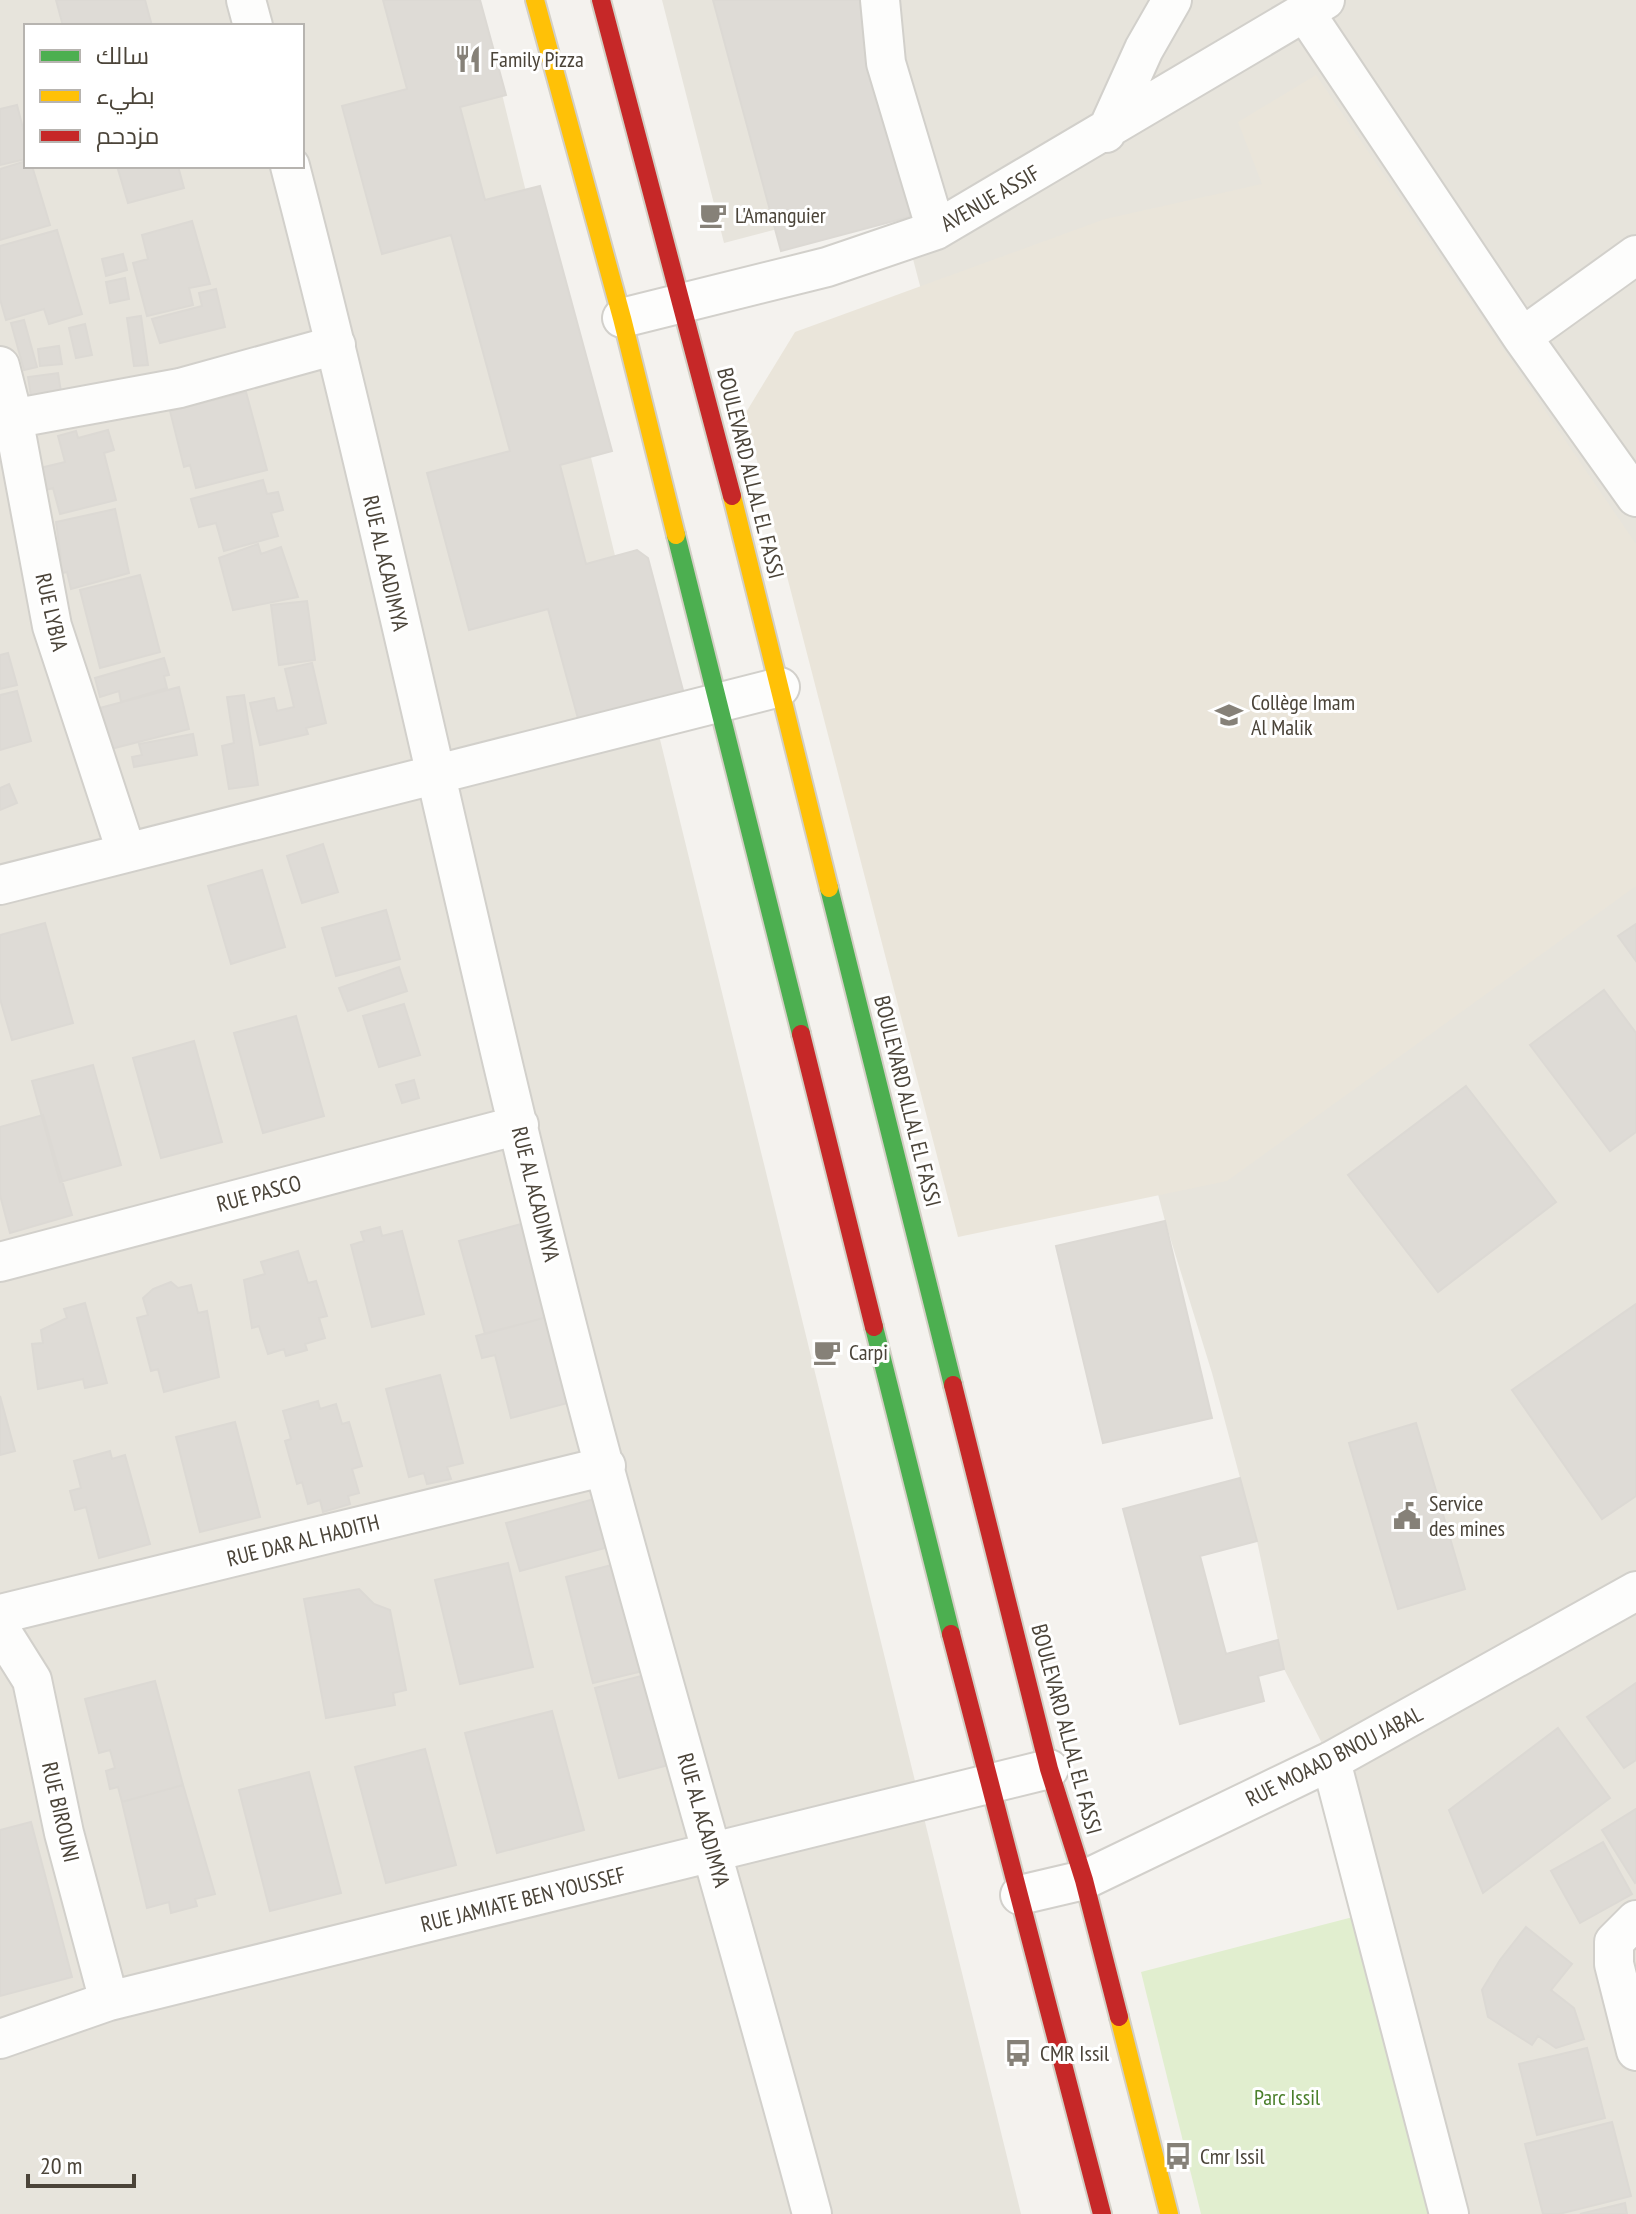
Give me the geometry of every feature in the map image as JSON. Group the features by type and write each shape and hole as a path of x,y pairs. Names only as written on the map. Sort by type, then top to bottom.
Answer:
{"main road":[{"path":"535,0 622,318 988,1784 1020,1895 1102,2214"},
{"name":"BOULEVARD ALLAL EL FASSI","path":"601,0 683,301 1049,1769 1084,1880 1169,2214"}],"street":[{"path":"246,0 252,24"},
{"path":"880,0 886,63 936,230"},
{"path":"1106,133 1144,49 1172,0"},
{"path":"1316,7 1522,337 1635,492"},
{"name":"AVENUE ASSIF","path":"622,318 827,267 936,230 1316,7"},
{"name":"RUE AL ACADIMYA","path":"291,168 336,345 433,773 519,1125 606,1466 812,2214"},
{"path":"1522,337 1636,255"},
{"path":"7,419 180,388 336,345"},
{"name":"RUE LYBIA","path":"0,366 7,419 52,626 126,851"},
{"path":"0,885 780,687"},
{"name":"RUE PASCO","path":"0,1262 519,1125"},
{"name":"RUE DAR AL HADITH","path":"0,1614 606,1466"},
{"name":"RUE MOAAD BNOU JABAL","path":"1020,1895 1084,1880 1331,1761 1634,1596"},
{"name":"RUE BIROUNI","path":"0,1629 32,1680 64,1833 109,2001"},
{"path":"1331,1761 1449,2214"},
{"name":"RUE JAMIATE BEN YOUSSEF","path":"0,2039 109,2001 1049,1769"},
{"path":"1636,1920 1614,1942 1614,1953 1636,2051"}],"shaded area":[{"path":"0,0 479,0 1021,2214 0,2214"},
{"path":"662,0 1636,0 1636,2214 1435,2214 1331,1761 1284,1669 1257,1541 1212,1373 1165,1221 897,198 724,243"},
{"name":"Collège Imam Al Malik","path":"1316,75 1636,544 1636,886 1227,1181 958,1237 745,414 795,332 1105,219 1262,184 1238,122"}],"green space":[{"name":"Parc Issil","path":"1353,1917 1435,2214 1201,2214 1141,1972"}],"building":[{"path":"56,0 145,0 151,24 62,24"},
{"path":"383,0 480,0 506,95 460,107 485,200 540,186 612,451 560,465 586,564 637,550 648,558 684,694 579,722 548,609 469,630 427,473 510,451 451,235 382,254 342,106 407,89"},
{"path":"713,0 866,0 924,213 781,251"},
{"path":"17,105 24,132 24,159 0,165 0,109"},
{"path":"24,162 24,168 33,168 50,225 0,240 0,169"},
{"path":"118,168 179,168 184,188 128,203"},
{"path":"192,221 210,284 189,288 193,305 147,316 133,263 148,259 142,235"},
{"path":"57,230 82,314 49,324 44,309 6,320 0,299 0,246"},
{"path":"123,254 127,270 106,276 102,259"},
{"path":"125,278 129,299 110,303 106,282"},
{"path":"216,289 225,327 160,343 152,319 202,306 199,293"},
{"path":"141,316 148,365 134,366 127,318"},
{"path":"24,320 37,367 24,370 11,323"},
{"path":"85,324 92,355 76,358 69,328"},
{"path":"59,346 62,364 40,366 38,349"},
{"path":"58,373 61,392 31,396 28,377"},
{"path":"246,392 267,470 196,488 190,465 184,467 170,411"},
{"path":"108,430 114,450 104,453 116,500 60,514 53,488 46,490 40,468 65,462 58,436 76,431 78,438"},
{"path":"263,480 267,494 278,492 283,510 271,513 278,536 224,551 216,523 199,527 191,499"},
{"path":"115,509 129,573 71,589 67,572 58,574 55,561 61,559 56,522"},
{"path":"258,544 261,554 281,547 298,597 233,610 219,558"},
{"path":"140,575 160,652 100,668 80,590"},
{"path":"307,601 315,660 279,665 271,605"},
{"path":"8,653 17,685 0,689 0,655"},
{"path":"164,658 169,675 164,676 167,688 121,702 119,691 100,697 95,678"},
{"path":"312,663 326,723 306,728 308,734 260,745 250,703 274,698 277,711 294,707 285,669"},
{"path":"179,687 189,729 107,750 96,709"},
{"path":"17,691 31,741 0,750 0,695"},
{"path":"244,695 258,785 229,789 222,746 234,743 227,697"},
{"path":"193,734 197,755 134,767 132,757 142,755 139,744"},
{"path":"9,784 17,803 0,810 0,788"},
{"path":"323,844 338,892 302,903 287,856"},
{"path":"262,870 285,947 231,964 208,886"},
{"path":"386,910 400,959 336,976 322,928"},
{"path":"45,923 73,1023 12,1040 0,999 0,935"},
{"path":"1636,924 1636,961 1618,936"},
{"path":"399,967 407,991 348,1011 339,988"},
{"path":"1604,990 1636,1033 1636,1132 1610,1151 1530,1045"},
{"path":"404,1004 420,1055 379,1067 363,1016"},
{"path":"296,1016 324,1116 263,1133 234,1033"},
{"path":"194,1041 222,1142 161,1158 133,1058"},
{"path":"93,1065 121,1165 60,1182 32,1081"},
{"path":"414,1080 419,1098 402,1103 396,1085"},
{"path":"1466,1086 1556,1202 1438,1292 1348,1175"},
{"path":"43,1115 72,1215 10,1233 0,1195 0,1127"},
{"path":"536,1220 562,1313 485,1334 459,1241"},
{"path":"1165,1221 1212,1418 1103,1443 1056,1246"},
{"path":"380,1227 382,1236 402,1231 424,1314 372,1327 351,1245 364,1241 361,1232"},
{"path":"298,1251 308,1283 316,1281 327,1316 319,1318 325,1338 305,1344 307,1350 286,1356 284,1349 268,1354 259,1326 252,1328 244,1280 265,1274 261,1262"},
{"path":"171,1282 178,1288 191,1285 198,1313 207,1311 219,1377 164,1392 158,1369 151,1371 137,1318 148,1315 143,1298 153,1289"},
{"path":"85,1303 107,1383 85,1388 83,1379 38,1389 32,1344 43,1343 41,1330 67,1318 64,1309"},
{"path":"1636,1304 1636,1496 1602,1519 1512,1390"},
{"path":"562,1313 586,1398 511,1418 495,1355 482,1358 476,1336"},
{"path":"440,1375 463,1463 447,1467 451,1479 427,1484 424,1473 409,1477 386,1389"},
{"path":"0,1396 15,1451 0,1455"},
{"path":"318,1401 320,1409 336,1404 342,1424 349,1422 362,1466 352,1469 359,1493 348,1496 350,1504 323,1512 320,1500 308,1504 302,1482 297,1484 285,1441 291,1439 283,1411"},
{"path":"235,1422 260,1517 200,1532 176,1437"},
{"name":"Service des mines","path":"1416,1423 1465,1589 1398,1609 1349,1443"},
{"path":"110,1451 112,1459 125,1455 150,1544 99,1558 86,1507 75,1510 70,1491 81,1488 74,1461"},
{"path":"1240,1478 1257,1541 1200,1556 1226,1654 1278,1640 1284,1669 1258,1676 1264,1701 1180,1724 1123,1509"},
{"path":"598,1498 612,1546 520,1571 506,1523"},
{"path":"623,1562 651,1669 593,1683 566,1577"},
{"path":"508,1563 533,1667 460,1684 435,1580"},
{"path":"359,1589 374,1604 390,1610 406,1690 393,1693 395,1705 326,1718 304,1599"},
{"path":"653,1673 676,1763 619,1778 595,1688"},
{"path":"155,1681 183,1785 122,1802 118,1787 110,1789 106,1771 115,1768 110,1750 99,1753 85,1699"},
{"path":"1636,1683 1636,1760 1624,1768 1587,1717"},
{"path":"552,1711 584,1830 497,1853 465,1733"},
{"path":"1558,1728 1610,1798 1483,1893 1449,1810"},
{"path":"425,1749 456,1865 386,1883 355,1767"},
{"path":"309,1772 341,1893 270,1911 239,1790"},
{"path":"183,1785 215,1894 195,1899 197,1906 171,1913 169,1902 147,1908 122,1802"},
{"path":"1636,1809 1636,1882 1635,1883 1602,1830"},
{"path":"31,1822 72,1977 0,1996 0,1830"},
{"path":"1603,1842 1632,1894 1580,1923 1551,1871"},
{"path":"1526,1927 1572,1964 1551,1990 1574,2008 1584,2039 1556,2048 1538,2036 1532,2045 1488,2017 1482,1990 1500,1960"},
{"path":"1587,2048 1605,2118 1537,2135 1519,2064"},
{"path":"1612,2122 1631,2196 1559,2214 1543,2214 1525,2144"},
{"path":"1625,2203 1627,2214 1580,2214"}],"traffic: fast":[{"path":"676,535 801,1034"},
{"path":"829,888 953,1385"},
{"path":"874,1327 951,1634"}],"traffic: slow":[{"path":"535,0 622,318 676,535"},
{"path":"732,496 829,888"},
{"path":"1119,2017 1169,2214"}],"traffic: jam":[{"path":"601,0 732,496"},
{"path":"801,1034 874,1327"},
{"path":"953,1385 1049,1769 1084,1880 1119,2017"},
{"path":"951,1634 1102,2214"}],"place":[{"name":"Family Pizza","path":"468,59"},
{"name":"L'Amanguier","path":"713,215"},
{"name":"Collège Imam Al Malik","path":"1229,715"},
{"name":"Carpi","path":"827,1352"},
{"name":"Service des mines","path":"1407,1516"},
{"name":"CMR Issil","path":"1018,2053"},
{"name":"Cmr Issil","path":"1178,2156"}]}
